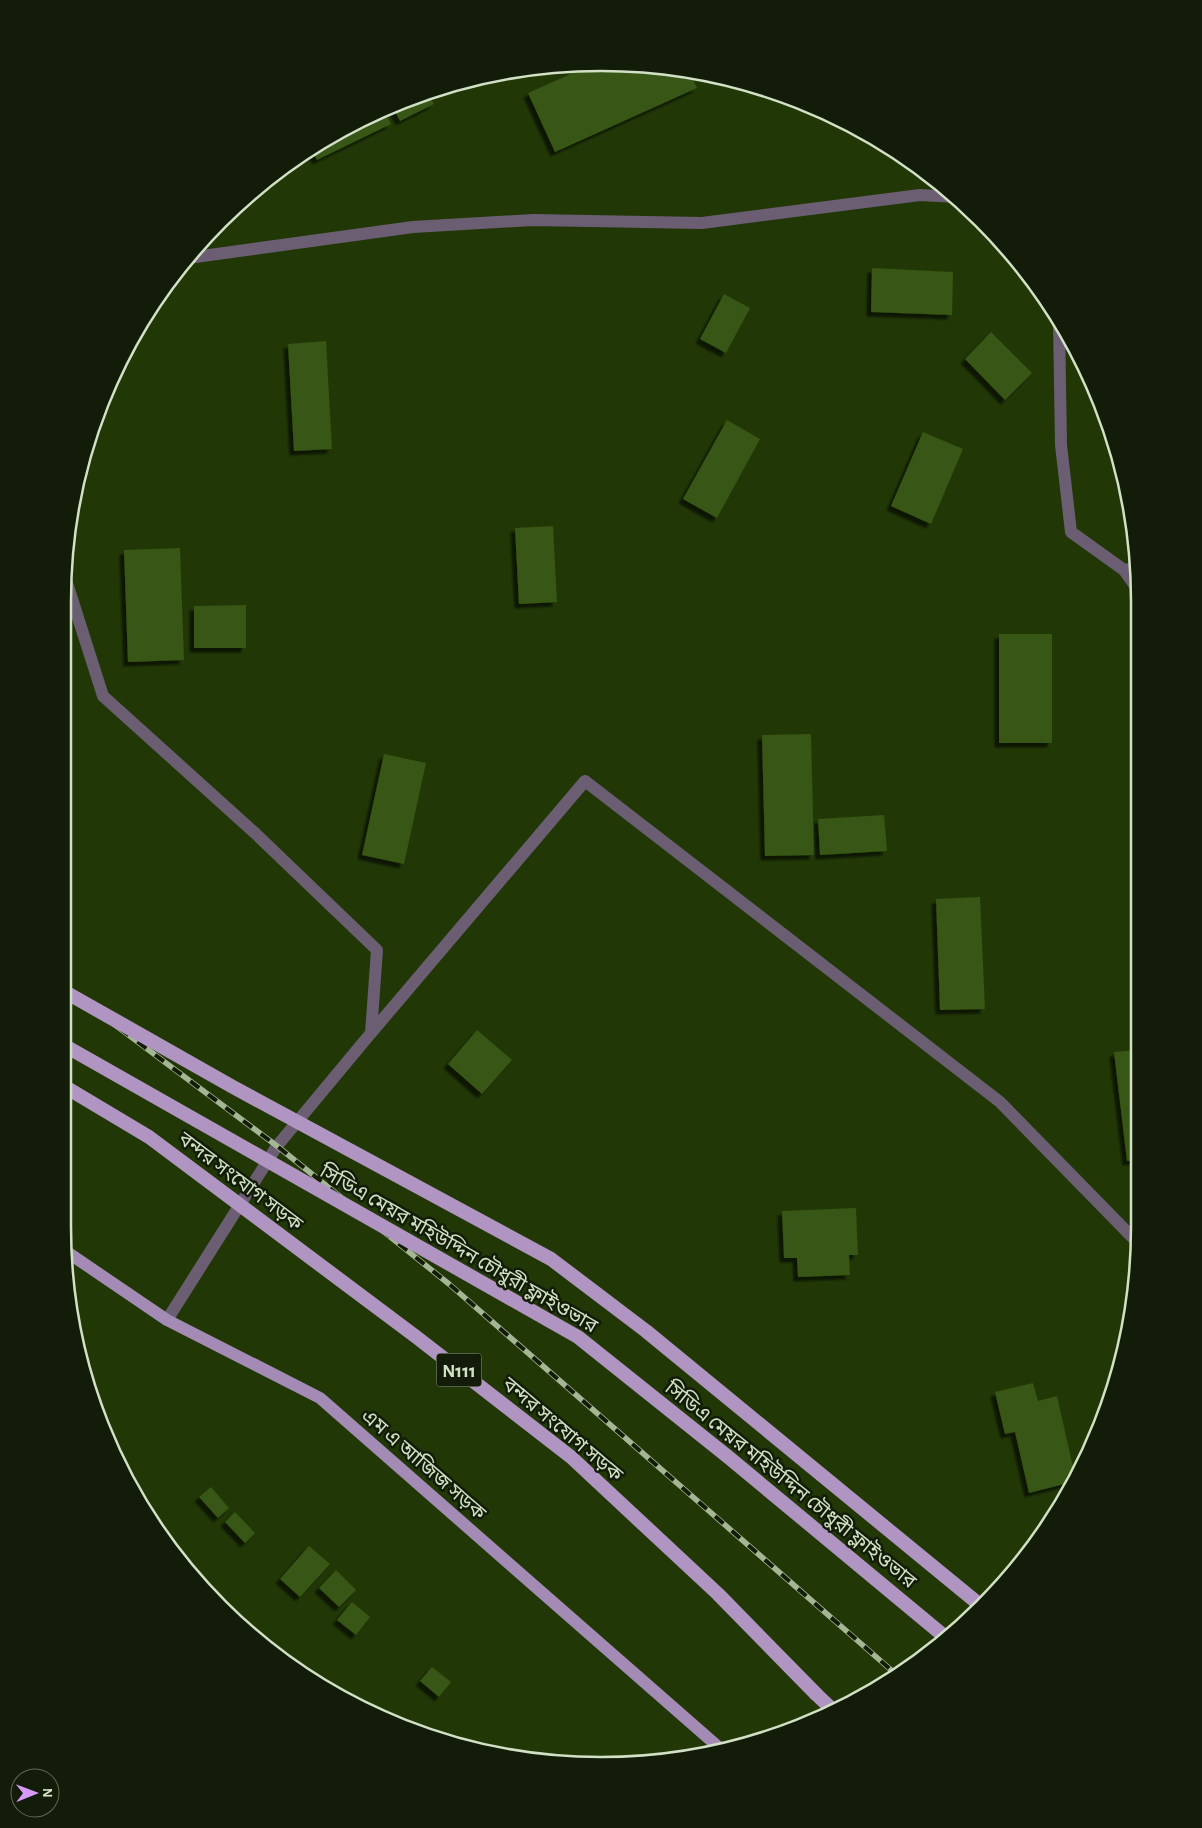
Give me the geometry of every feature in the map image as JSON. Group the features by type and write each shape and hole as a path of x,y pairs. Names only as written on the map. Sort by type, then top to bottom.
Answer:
{"highway":[{"path":"71,995 241,1092 552,1259 646,1331 976,1602"},
{"name":"সিডিএ মেয়র মহিউদ্দিন চৌধুরী ফ্লাইওভার","path":"71,1049 578,1337 735,1462 940,1633"},
{"name":"বন্দর সংযোগ সড়ক","path":"71,1090 149,1137 415,1336 571,1457 718,1594 828,1705"}],"main road":[{"name":"এম এ আজিজ সড়ক","path":"72,1255 167,1320 320,1398 715,1744"}],"street":[{"path":"199,256 413,227 533,220 702,223 920,195 942,196"},
{"path":"1058,333 1061,445 1071,532 1124,570 1130,579"},
{"path":"1124,570 1130,569"},
{"path":"71,596 103,696 256,834 377,950 371,1033"},
{"path":"167,1320 277,1146 585,781 1000,1102 1131,1236"}],"building":[{"path":"576,72 636,72 670,76 693,79 697,88 555,152 528,93"},
{"path":"431,99 434,104 400,121 396,113"},
{"path":"387,117 391,124 317,160 315,156 336,142"},
{"path":"872,268 953,272 952,315 871,312"},
{"path":"724,294 750,308 726,353 700,339"},
{"path":"991,332 1032,373 1005,400 965,359"},
{"path":"326,341 332,449 294,451 288,344"},
{"path":"727,420 760,439 717,518 683,499"},
{"path":"923,432 963,449 931,524 891,506"},
{"path":"553,526 557,602 519,604 515,528"},
{"path":"180,548 184,660 128,662 124,550"},
{"path":"246,605 246,648 194,648 194,606"},
{"path":"999,634 1052,634 1052,743 999,743"},
{"path":"811,734 814,855 765,856 762,735"},
{"path":"384,754 426,763 404,864 362,855"},
{"path":"884,815 887,851 820,855 818,819"},
{"path":"980,897 985,1009 940,1010 936,899"},
{"path":"477,1030 512,1060 482,1094 448,1064"},
{"path":"1131,1050 1131,1161 1127,1161 1114,1052"},
{"path":"856,1208 858,1255 849,1255 850,1275 798,1277 797,1258 784,1258 782,1211"},
{"path":"1033,1383 1038,1401 1057,1396 1073,1467 1064,1484 1029,1493 1015,1432 1005,1434 995,1392"},
{"path":"211,1487 229,1508 218,1518 199,1497"},
{"path":"235,1512 255,1533 245,1543 225,1522"},
{"path":"309,1546 330,1564 300,1597 280,1579"},
{"path":"336,1570 356,1590 339,1607 319,1588"},
{"path":"352,1602 370,1617 356,1635 337,1620"},
{"path":"432,1667 451,1682 439,1697 420,1681"}],"railway":[{"path":"71,992 277,1146 449,1284 891,1670"}]}
